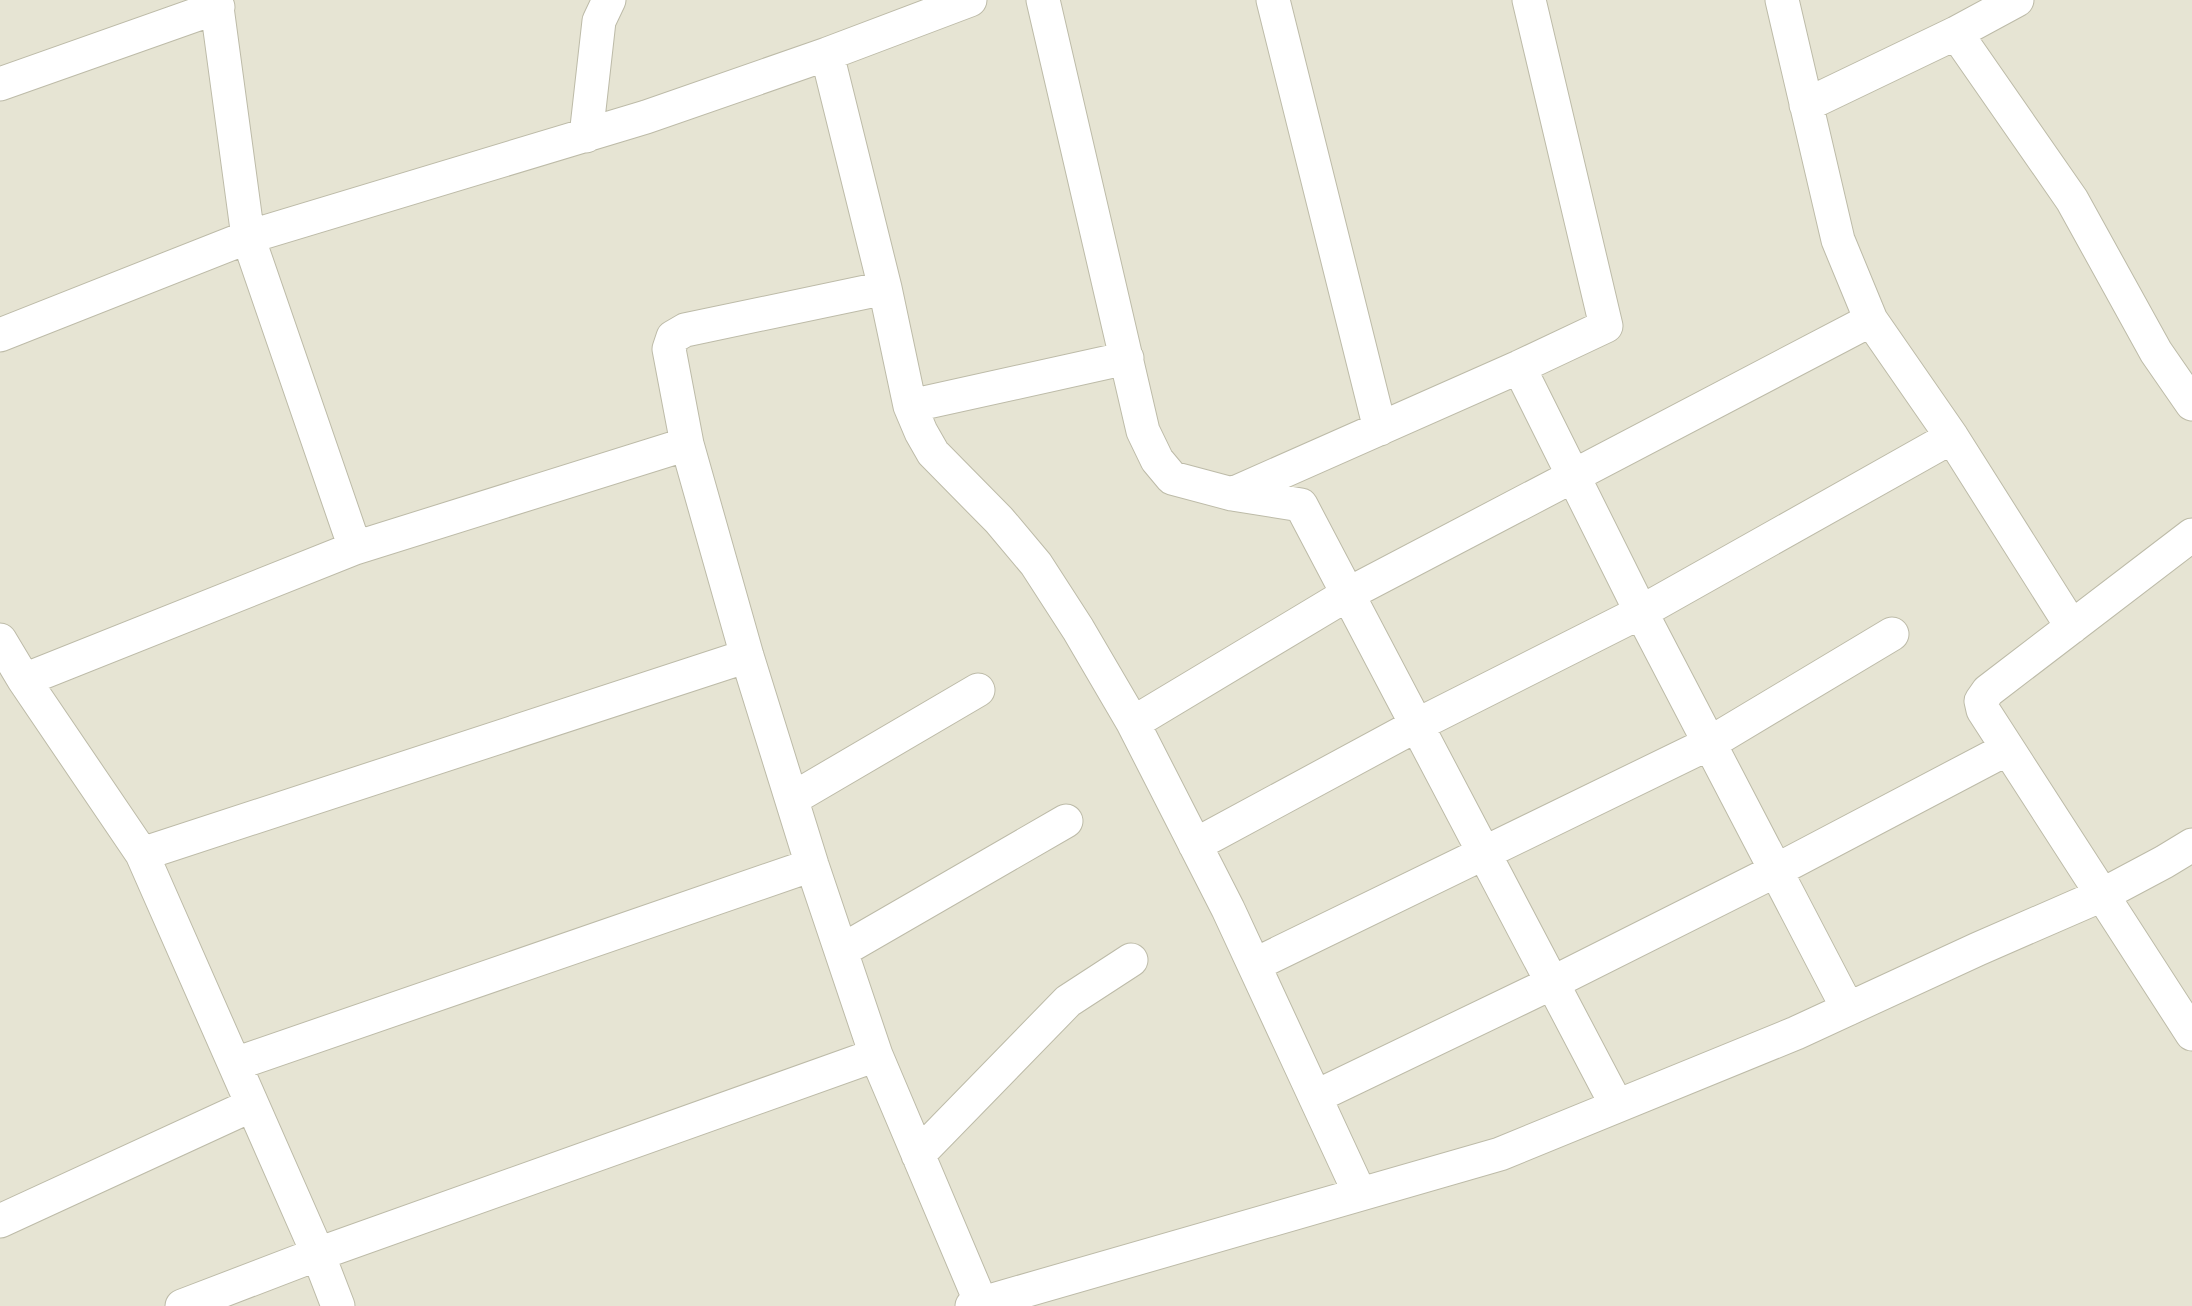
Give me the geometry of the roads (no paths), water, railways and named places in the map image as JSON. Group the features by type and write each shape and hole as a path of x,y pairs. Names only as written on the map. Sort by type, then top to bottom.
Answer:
{"street":[{"path":"586,136 598,21 609,0"},
{"path":"0,335 248,237 646,117 827,54 970,0"},
{"path":"1043,0 1143,431 1157,460 1172,478 1232,494 1301,505 1617,1106"},
{"path":"1273,0 1380,429"},
{"path":"1232,494 1606,326 1529,0"},
{"path":"1782,0 1838,240 1871,320 1952,437 2072,627"},
{"path":"1806,105 1956,33 2017,0"},
{"path":"0,84 217,3 248,237 355,548"},
{"path":"1956,33 2072,200 2156,352 2192,404"},
{"path":"827,54 885,288 910,406 921,432 933,453 999,520 1036,564 1078,629 1133,723 1254,965 1360,1194"},
{"path":"885,288 686,330 674,337 669,349 687,444 747,656 812,865 876,1055 977,1305 1500,1154 1796,1033 2102,895 2192,844"},
{"path":"1133,723 1348,594 1871,320"},
{"path":"910,406 1127,358"},
{"path":"1519,367 1641,612 1848,1009"},
{"path":"1195,845 1417,725 1641,612 1952,437"},
{"path":"24,680 355,548 687,444"},
{"path":"2192,535 1988,691 1982,701 1983,710 2007,749 2192,1034"},
{"path":"1254,965 1710,743 1892,634"},
{"path":"0,640 24,680 142,854 318,1254 338,1306"},
{"path":"142,854 747,656"},
{"path":"792,799 978,690"},
{"path":"1315,1097 1552,983 1777,870 2007,749"},
{"path":"841,951 1066,820"},
{"path":"235,1064 812,865"},
{"path":"918,1155 1068,1001 1131,960"},
{"path":"182,1306 318,1254 876,1055"},
{"path":"0,1221 252,1105"}]}
